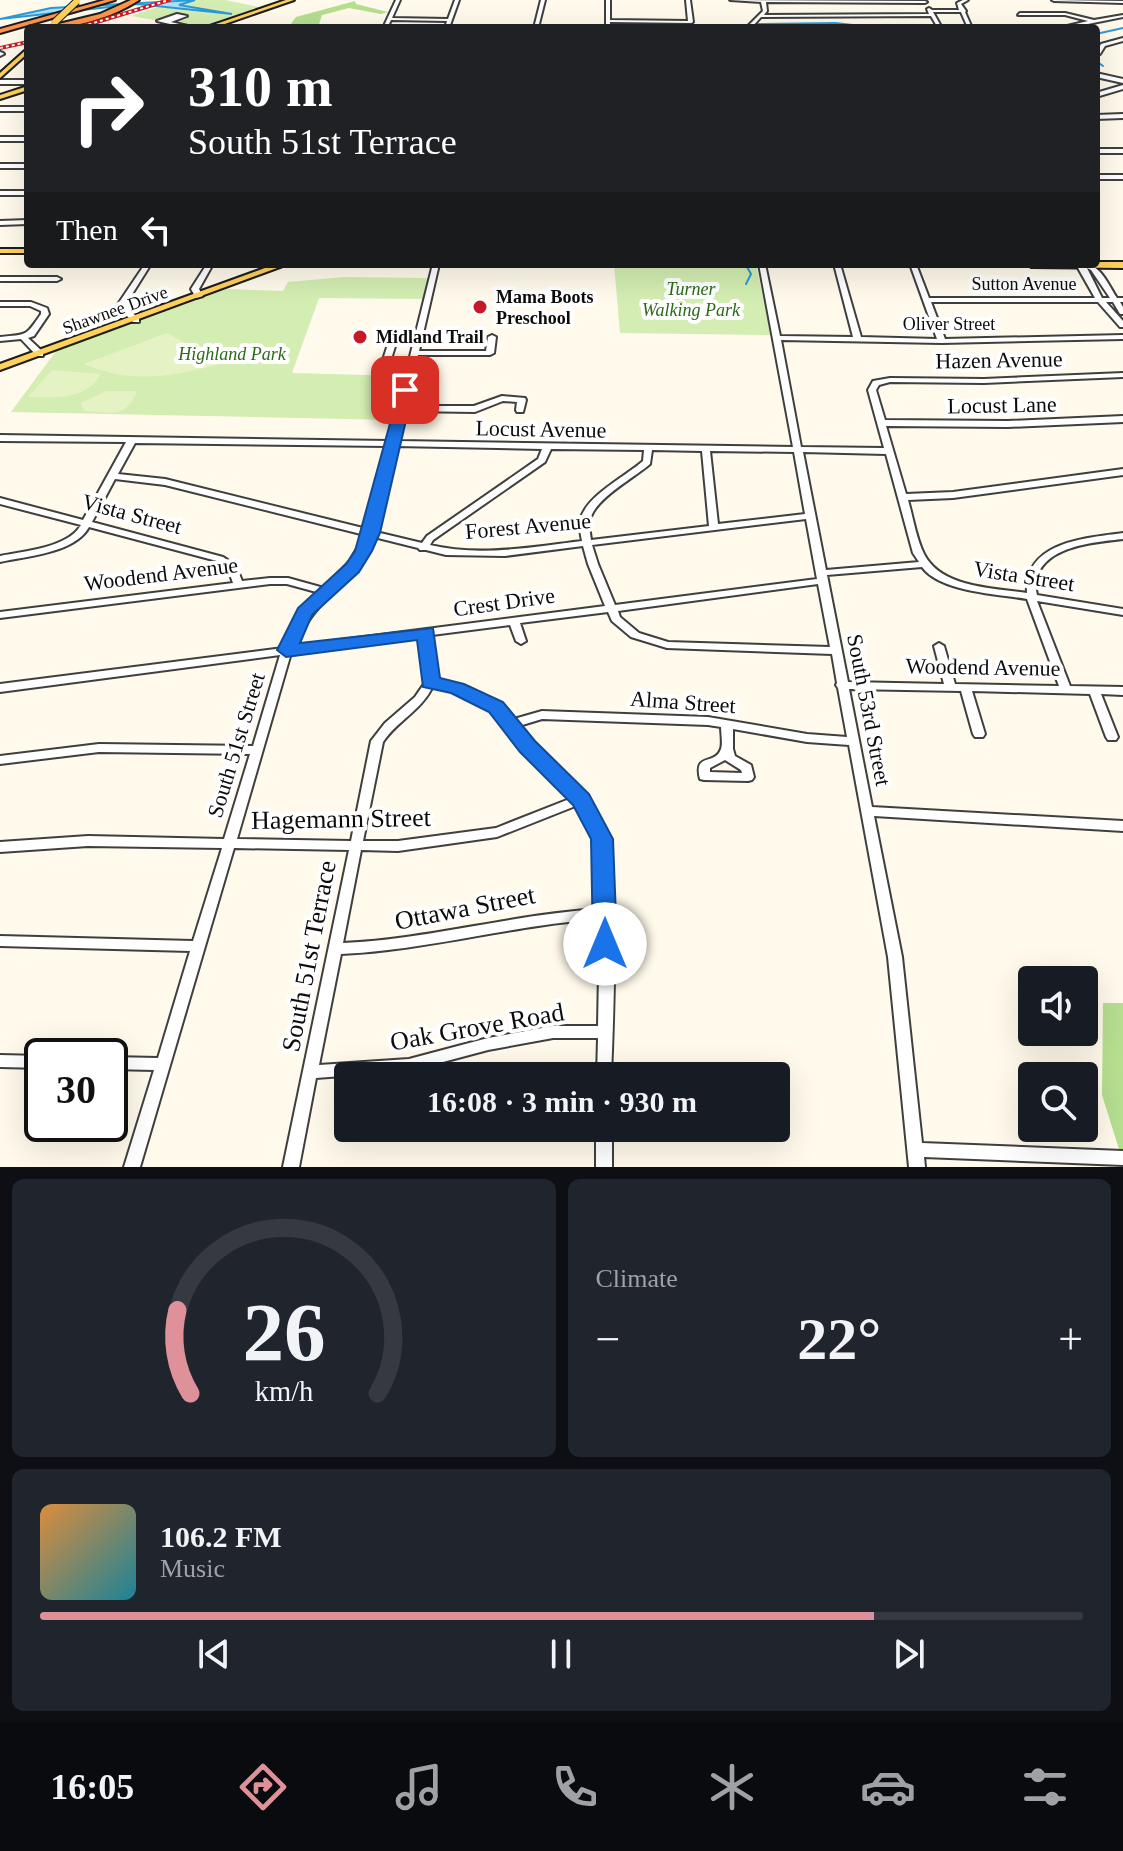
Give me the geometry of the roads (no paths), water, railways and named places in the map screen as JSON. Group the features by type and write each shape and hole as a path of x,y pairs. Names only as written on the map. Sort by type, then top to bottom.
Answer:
{"highway":[{"path":"0,31 48,15 112,0"},
{"path":"68,24 116,10 136,0"},
{"path":"25,24 102,1"},
{"path":"0,31 24,24"},
{"path":"0,31 24,31"}],"main road":[{"path":"219,24 291,0"},
{"path":"52,24 78,1"},
{"path":"0,79 24,54"},
{"path":"1,98 24,87"},
{"path":"0,251 24,251"},
{"path":"1100,264 1123,265"},
{"name":"Shawnee Drive","path":"0,367 273,268"}],"street":[{"path":"387,24 398,0"},
{"path":"448,24 457,0"},
{"path":"537,24 543,0"},
{"path":"608,0 608,21 691,22 688,0"},
{"path":"732,0 924,1 937,24"},
{"path":"749,24 765,11 763,0"},
{"path":"965,0 959,4 969,24"},
{"path":"1054,0 1123,2"},
{"path":"760,16 964,11"},
{"path":"1020,14 1065,14 1095,22"},
{"path":"176,24 159,21 177,15"},
{"path":"1084,24 1123,16"},
{"path":"389,19 450,20"},
{"path":"1100,50 1103,45 1123,39"},
{"path":"1100,76 1123,84"},
{"path":"0,79 24,84"},
{"path":"1100,93 1123,84"},
{"path":"0,109 24,109"},
{"path":"1100,117 1123,116"},
{"path":"0,139 24,139"},
{"path":"1100,151 1123,151"},
{"path":"0,166 24,166"},
{"path":"1100,177 1123,177"},
{"path":"0,193 24,193"},
{"path":"0,223 24,222"},
{"path":"136,320 120,307 145,268"},
{"path":"199,296 195,289 208,268"},
{"name":"South 51st Street","path":"132,1167 286,650 304,612 359,559 371,533 435,268"},
{"name":"South 53rd Street","path":"763,268 902,997 917,1167"},
{"path":"838,268 858,340"},
{"path":"914,268 942,341"},
{"path":"1083,268 1100,300 1123,325"},
{"path":"1092,268 1123,312"},
{"path":"0,279 57,279"},
{"name":"Sutton Avenue","path":"926,300 1123,300"},
{"path":"0,304 31,304 44,310 45,314 31,334 0,339"},
{"path":"100,317 126,313"},
{"path":"23,337 40,354"},
{"path":"414,353 490,353 492,337"},
{"name":"Oliver Street","path":"776,338 942,341 1123,337"},
{"path":"383,372 393,340"},
{"name":"Hazen Avenue","path":"881,423 872,390 876,383 890,380 984,381 1123,375"},
{"path":"401,408 475,409 508,397 522,400 520,410"},
{"name":"Locust Lane","path":"881,423 1008,424 1123,419"},
{"path":"881,423 925,564"},
{"name":"Locust Avenue","path":"0,438 889,451"},
{"path":"0,559 64,545 87,523 132,440"},
{"path":"423,548 430,538 542,460 547,447"},
{"path":"648,449 647,462 586,515 583,530 612,608 623,627 635,635 667,645 835,651"},
{"path":"706,450 713,525"},
{"path":"902,497 953,495 1123,472"},
{"name":"Forest Avenue","path":"113,476 165,482 423,548 489,553 811,516"},
{"name":"Vista Street","path":"0,501 228,562 238,584"},
{"path":"1066,689 1031,598 1032,571 1049,554 1076,543 1123,536"},
{"name":"Vista Street","path":"925,564 953,584 1123,612"},
{"name":"Crest Drive","path":"0,688 925,564"},
{"name":"Woodend Avenue","path":"0,615 238,584 288,581 326,592"},
{"path":"514,620 521,641"},
{"path":"426,632 430,682 478,696 496,707 527,746 581,799 602,839 604,1062"},
{"path":"939,646 950,686"},
{"name":"South 51st Terrace","path":"291,1167 377,741 394,719 420,699 430,682"},
{"name":"Woodend Avenue","path":"841,685 1123,691"},
{"path":"965,687 979,734"},
{"path":"1094,690 1112,737"},
{"name":"Alma Street","path":"512,724 542,715 727,723 852,741"},
{"path":"727,723 727,749"},
{"path":"0,760 99,748 254,750"},
{"name":"Hagemann Street","path":"0,847 88,841 355,848 434,842 497,832 581,799"},
{"path":"866,811 940,813 1033,824 1123,826"},
{"name":"Ottawa Street","path":"335,949 382,949 554,915 605,914"},
{"path":"0,941 196,946"},
{"name":"Oak Grove Road","path":"310,1072 409,1065 488,1044 553,1032 605,1032"},
{"path":"0,1061 24,1062"},
{"path":"128,1063 163,1064"},
{"path":"604,1142 604,1167"},
{"path":"915,1150 1123,1158"}],"water":[{"path":"195,0 179,5 232,14 137,4 0,19 51,8"}],"waterway":[{"path":"755,24 844,24"},
{"path":"1100,33 1123,28"},
{"path":"746,284 751,274 748,268"}],"railway":[{"path":"90,24 169,0"},
{"path":"0,48 24,43"}],"place":[{"name":"Mama Boots Preschool","path":"480,307"},
{"name":"Midland Trail","path":"360,337"}],"park label":[{"name":"Turner Walking Park","path":"691,299"},
{"name":"Highland Park","path":"232,354"}]}
